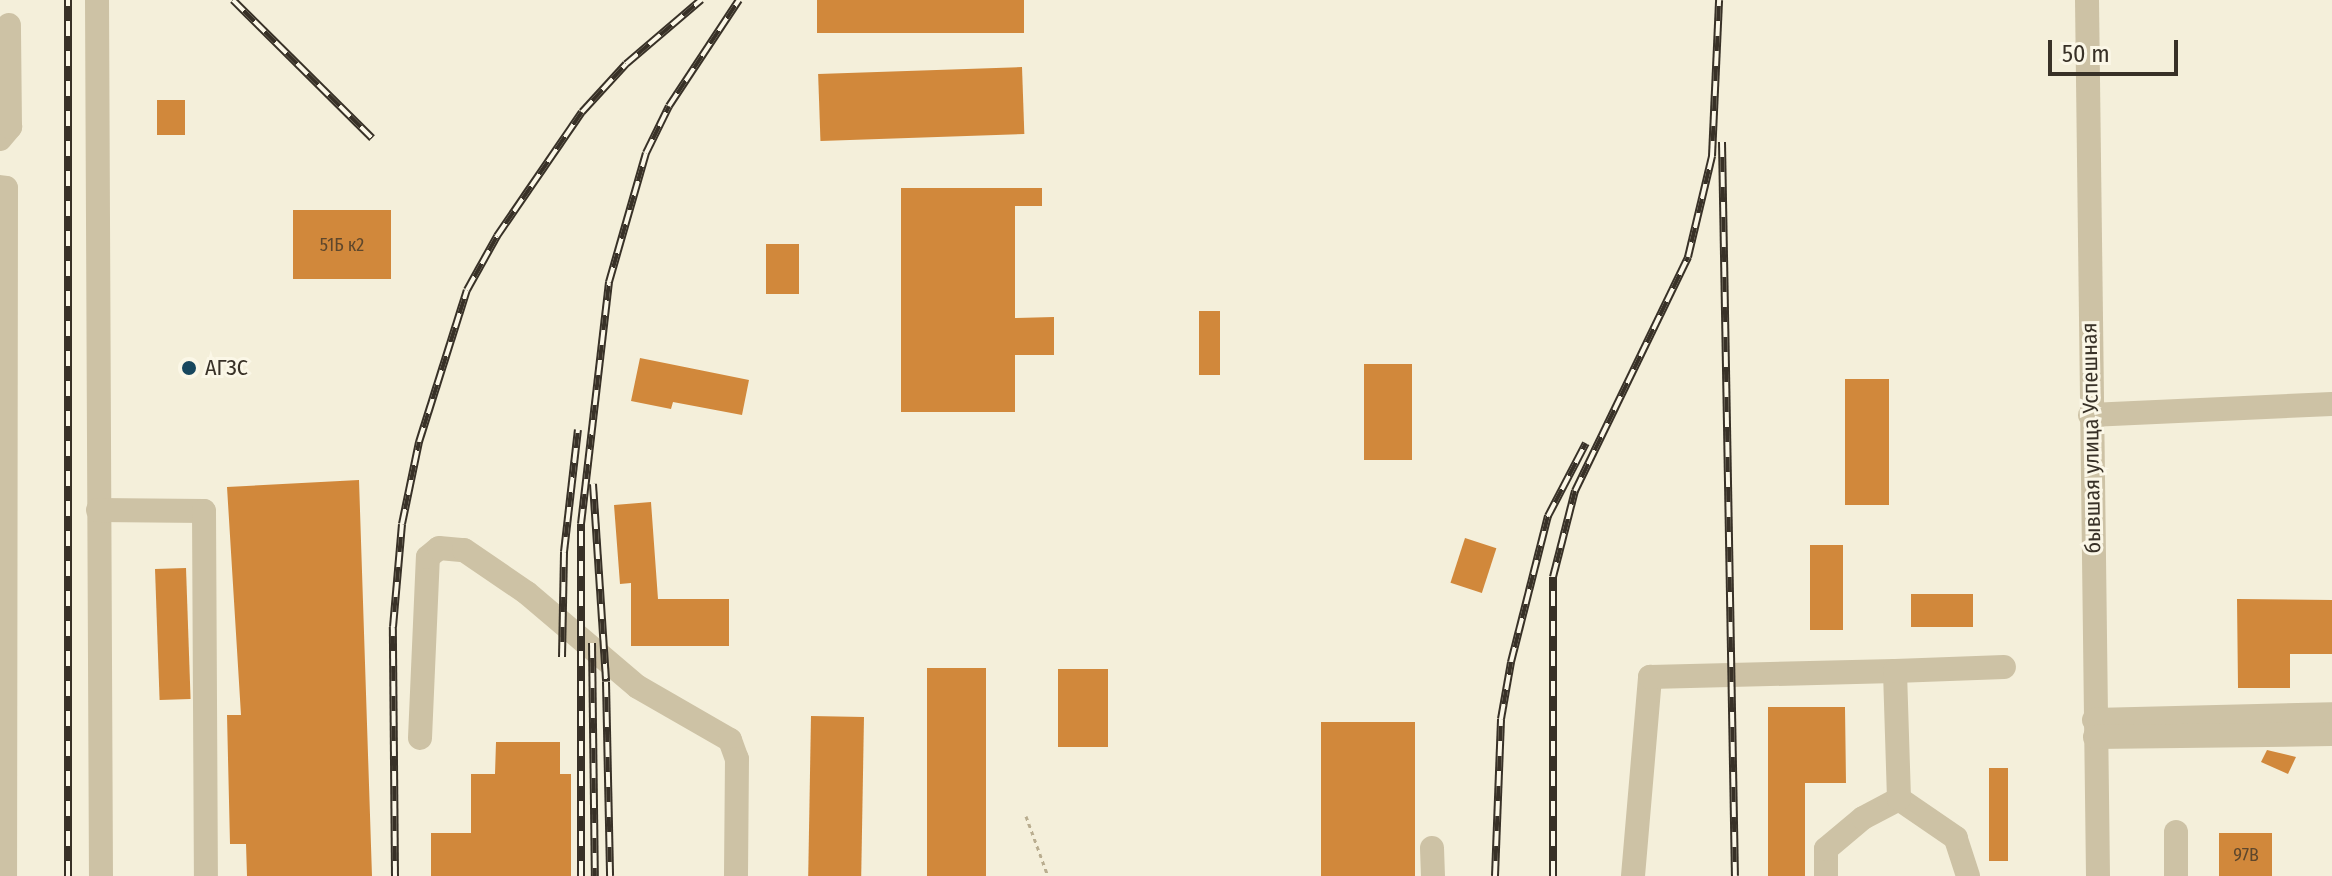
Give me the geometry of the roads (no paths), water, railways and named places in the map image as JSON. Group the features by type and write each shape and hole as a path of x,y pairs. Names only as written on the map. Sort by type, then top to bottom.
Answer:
{"street":[{"path":"97,0 101,876"},
{"name":"бывшая улица Успешная","path":"2087,0 2098,876"},
{"path":"0,139 10,127 9,25"},
{"path":"0,187 6,188 3,480 5,876"},
{"path":"2090,415 2332,404"},
{"path":"98,510 204,511 206,876"},
{"path":"420,738 428,557 439,548 464,550 527,593 638,687 730,740 737,759 736,876"},
{"path":"1633,876 1650,677 2004,667"},
{"path":"1895,671 1899,799"},
{"path":"2094,728 2332,714"},
{"path":"2094,728 2332,734"},
{"path":"1826,876 1826,849 1863,818 1899,799"},
{"path":"1899,799 1956,838 1968,876"},
{"path":"2176,832 2176,876"},
{"path":"1432,848 1433,876"}],"railway":[{"path":"68,0 68,876"},
{"path":"233,0 372,138"},
{"path":"395,876 393,627 402,524 419,442 467,290 497,236 582,112 626,64 701,0"},
{"path":"581,876 581,524 609,282 646,153 669,106 739,0"},
{"path":"1553,876 1553,577 1575,491 1688,257 1712,156 1719,0"},
{"path":"1722,142 1735,876"},
{"path":"562,657 564,552 578,430"},
{"path":"1495,876 1501,719 1511,662 1548,516 1586,443"},
{"path":"593,484 606,682 610,876"},
{"path":"592,643 595,876"}],"place":[{"name":"АГЗС","path":"189,368"}]}
